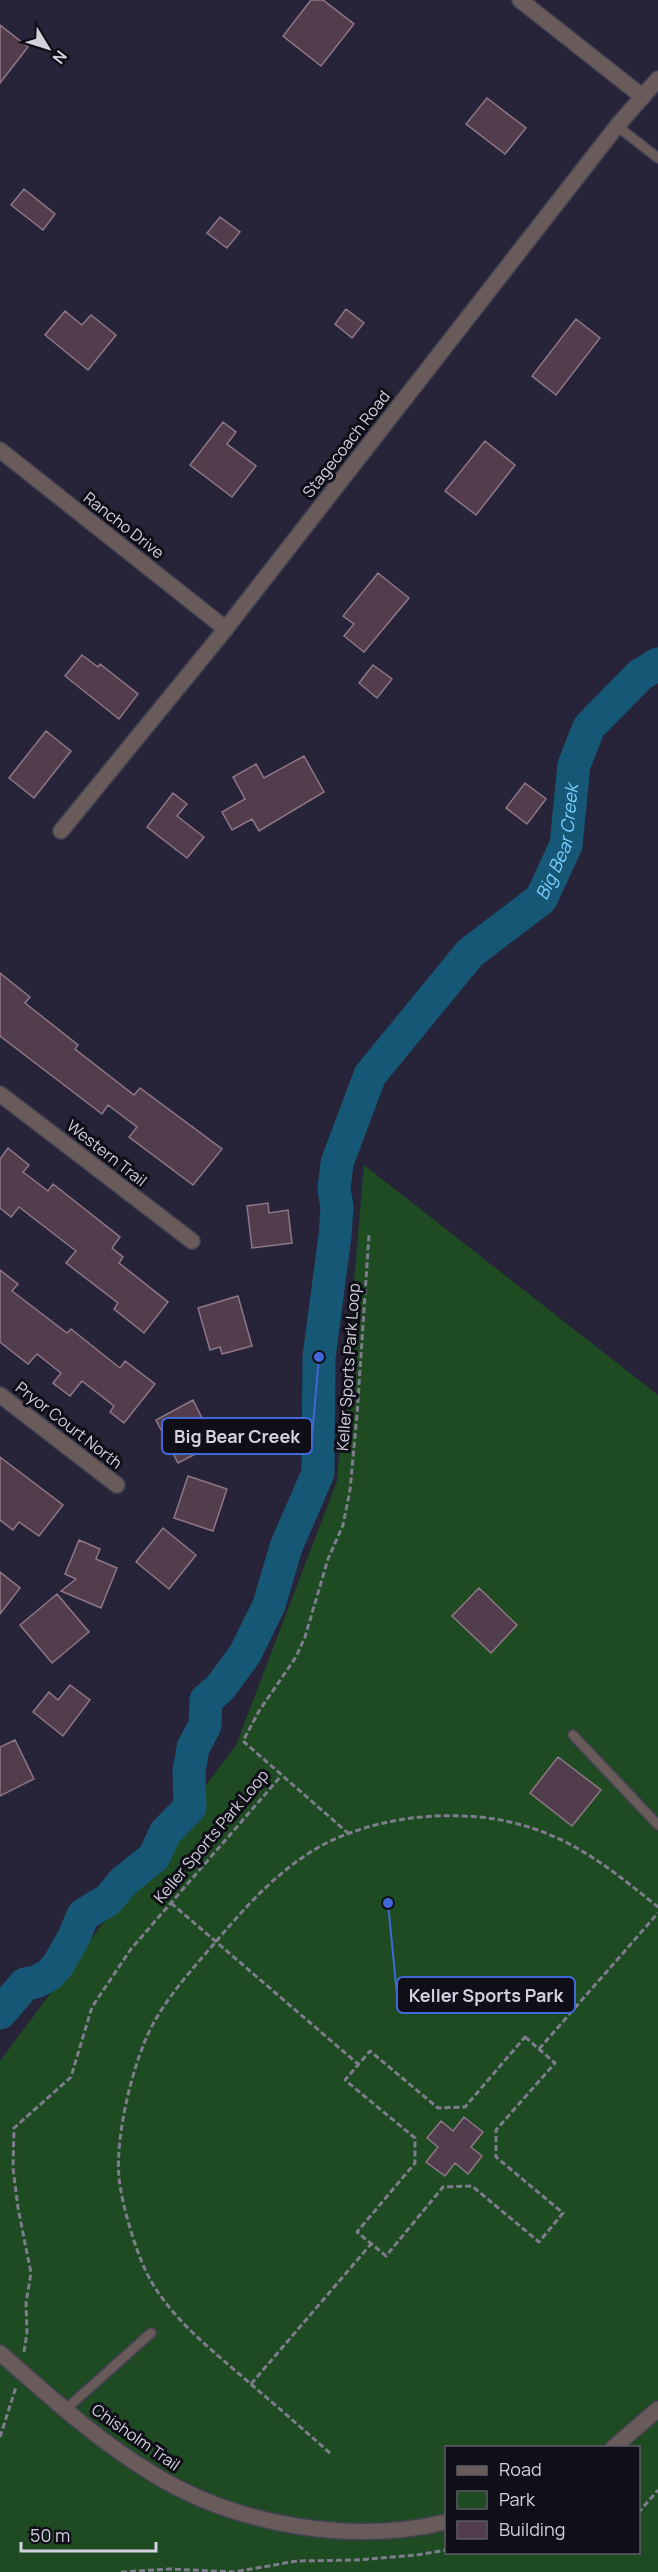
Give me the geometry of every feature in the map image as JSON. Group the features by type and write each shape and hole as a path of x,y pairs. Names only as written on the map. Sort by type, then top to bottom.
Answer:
{"street":[{"path":"520,0 644,97"},
{"name":"Stagecoach Road","path":"61,831 226,629 617,126 658,79"},
{"name":"Rancho Drive","path":"0,450 226,629"},
{"name":"Western Trail","path":"0,1094 192,1241"},
{"name":"Pryor Court North","path":"0,1395 117,1485"},
{"name":"Chisholm Trail","path":"0,2353 106,2442 152,2474 186,2493 241,2513 339,2530 398,2529 445,2522"},
{"path":"615,2446 658,2409"}],"lane":[{"path":"617,126 658,158"},
{"path":"573,1735 658,1825"},
{"path":"66,2409 151,2333"}],"path":[{"name":"Keller Sports Park Loop","path":"0,2437 21,2372 27,2333 26,2303 31,2273 18,2208 13,2168 14,2128 71,2077 92,2007 131,1949 281,1776 243,1741 259,1711 296,1657 305,1637 328,1559 343,1525 350,1490 357,1415 369,1235"},
{"path":"281,1776 349,1834"},
{"path":"330,2453 178,2319 150,2280 130,2227 119,2177 122,2124 135,2070 152,2025 171,1996 275,1877 319,1848 349,1834 399,1820 435,1815 479,1817 523,1825 557,1837 588,1853 658,1907"},
{"path":"171,1903 359,2064"},
{"path":"539,2049 658,1913"},
{"path":"525,2037 555,2063 496,2130 496,2157 563,2213 539,2241 472,2186 443,2187 386,2256 357,2232 415,2163 415,2138 345,2080 359,2064 370,2051 438,2108 465,2107 525,2037"},
{"path":"251,2384 371,2244"},
{"path":"640,2512 658,2490"},
{"path":"121,2572 170,2569 234,2572 297,2561 356,2560 445,2550"}],"green space":[{"path":"364,1165 658,1395 658,2572 0,2572 0,2061 236,1745 337,1481"}],"building":[{"path":"311,0 323,0 354,24 321,66 283,36"},
{"path":"0,25 28,47 0,83"},
{"path":"487,98 526,128 505,154 466,124"},
{"path":"24,189 55,214 43,230 11,205"},
{"path":"220,217 240,232 227,248 207,233"},
{"path":"346,309 364,323 352,338 335,324"},
{"path":"65,311 82,325 91,315 116,335 88,370 45,335"},
{"path":"576,319 600,338 556,395 532,376"},
{"path":"223,422 236,432 227,444 256,466 232,497 190,465"},
{"path":"485,441 515,465 476,515 445,491"},
{"path":"378,573 409,598 364,652 344,636 354,624 343,616"},
{"path":"82,655 98,667 100,664 138,694 119,719 65,676"},
{"path":"373,665 392,679 377,698 359,683"},
{"path":"46,731 71,751 34,798 9,778"},
{"path":"304,756 324,792 259,831 252,819 232,830 222,812 245,799 233,777 256,764 264,778"},
{"path":"525,783 546,799 527,824 506,808"},
{"path":"173,793 187,804 177,816 204,837 187,858 147,827"},
{"path":"0,973 30,997 25,1003 78,1045 75,1049 134,1095 140,1088 222,1149 193,1185 129,1137 137,1127 108,1105 102,1114 0,1036"},
{"path":"8,1148 29,1165 23,1172 48,1191 53,1184 120,1237 112,1248 123,1257 119,1263 168,1302 144,1333 114,1309 118,1303 66,1263 76,1251 19,1207 11,1217 0,1208 0,1159"},
{"path":"268,1203 269,1213 288,1210 292,1243 252,1248 247,1206"},
{"path":"0,1270 18,1284 12,1291 67,1333 71,1329 120,1368 125,1361 155,1384 124,1423 110,1412 114,1406 82,1381 70,1396 53,1383 61,1373 37,1354 28,1364 0,1342"},
{"path":"238,1296 252,1346 222,1354 220,1347 210,1350 198,1308"},
{"path":"193,1400 215,1444 178,1463 156,1420"},
{"path":"0,1457 63,1505 39,1536 19,1522 13,1530 0,1520"},
{"path":"188,1476 227,1489 213,1531 174,1518"},
{"path":"163,1528 196,1555 169,1589 136,1562"},
{"path":"79,1540 100,1549 96,1559 117,1568 101,1608 61,1591 76,1579 65,1574"},
{"path":"0,1572 20,1588 0,1614"},
{"path":"479,1588 517,1625 491,1653 452,1616"},
{"path":"57,1594 89,1632 52,1663 20,1625"},
{"path":"70,1685 90,1700 63,1736 33,1712 49,1692 58,1700"},
{"path":"15,1740 34,1779 0,1796 0,1747"},
{"path":"558,1757 601,1790 572,1826 530,1793"},
{"path":"464,2117 483,2132 471,2147 482,2156 468,2174 455,2163 445,2176 426,2162 438,2147 427,2138 441,2121 453,2131"}],"waterway":[{"name":"Big Bear Creek","path":"0,2013 25,1984 36,1982 49,1975 58,1965 73,1939 83,1915 108,1900 123,1882 154,1857 165,1833 190,1807 189,1771 193,1748 205,1725 206,1700 220,1688 245,1654 269,1605 286,1547 318,1473 319,1357 335,1236 337,1207 334,1189 337,1163 370,1075 470,953 541,899 566,845 574,765 589,727 640,675 658,664"}],"place":[{"name":"Big Bear Creek","path":"319,1357"},
{"name":"Keller Sports Park","path":"388,1903"}]}
